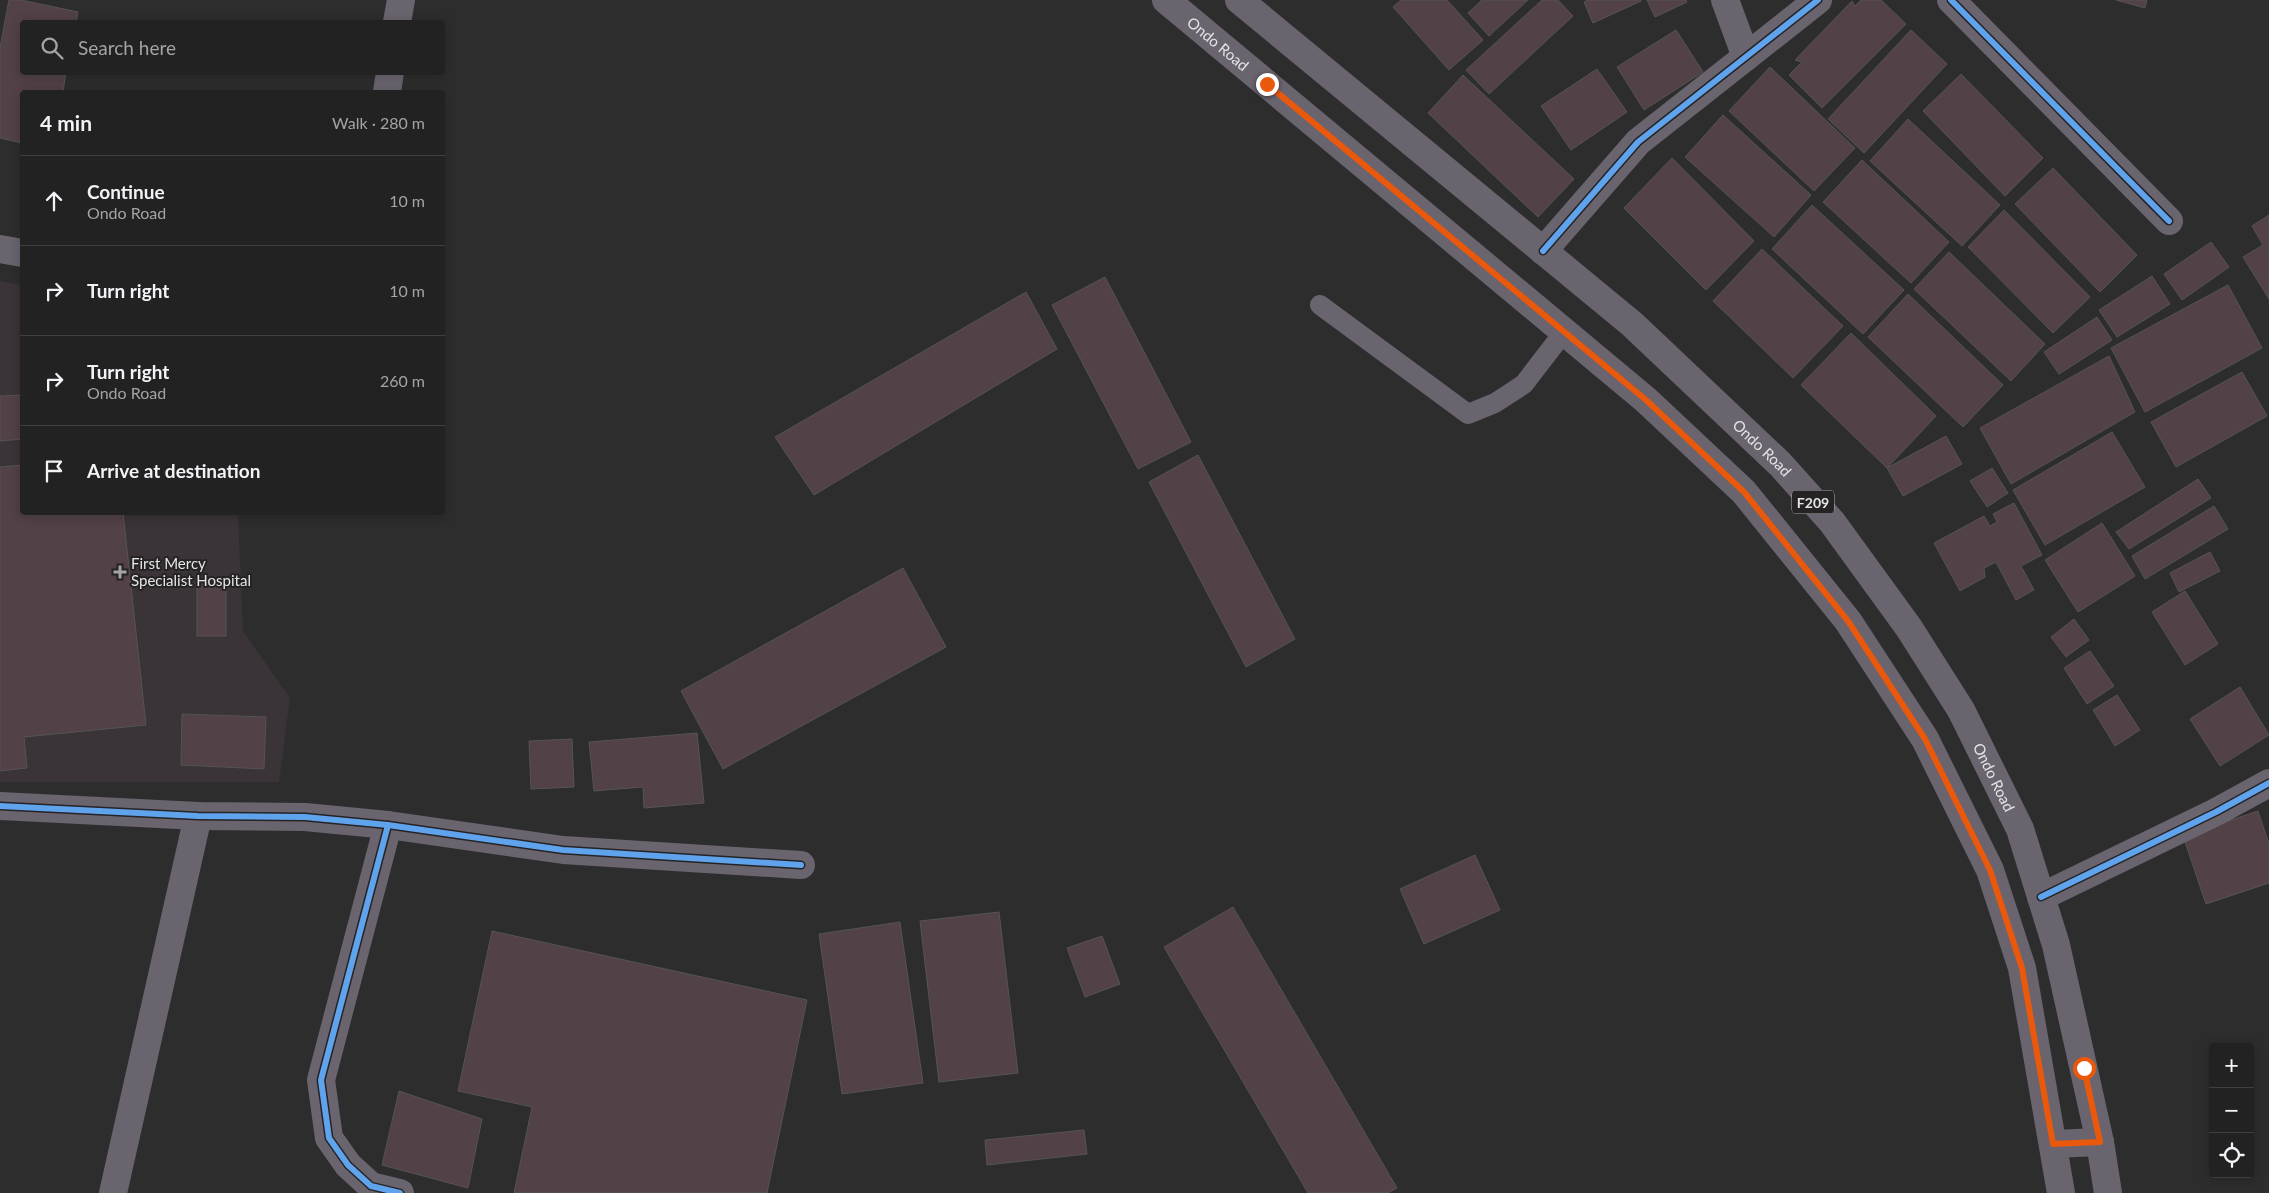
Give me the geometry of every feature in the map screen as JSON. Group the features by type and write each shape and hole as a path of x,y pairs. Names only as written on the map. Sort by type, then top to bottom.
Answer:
{"main road":[{"path":"398,20 401,0"},
{"name":"Ondo Road","path":"1166,0 1646,400 1744,492 1848,621 1925,739 1990,870 2022,968 2061,1193"},
{"name":"Ondo Road","path":"1239,0 1646,337 1780,464 1832,522 1909,628 1961,710 2020,829 2056,945 2100,1142 2108,1193"},
{"path":"1725,0 1746,57"},
{"path":"1543,251 1638,142 1818,0"},
{"path":"1951,0 2169,221"},
{"path":"387,90 390,75"},
{"path":"0,249 20,253"},
{"path":"2041,897 2216,812 2269,783"},
{"path":"0,806 198,816 305,817 388,825 562,850 801,865"},
{"path":"113,1193 198,816"},
{"path":"388,825 321,1080 329,1138 348,1165 371,1186 400,1193"},
{"path":"2053,1144 2100,1142"}],"lane":[{"path":"1320,305 1468,414 1495,403 1524,384 1564,332"}],"shaded area":[{"name":"First Mercy Specialist Hospital","path":"0,281 20,285 20,515 238,515 243,631 290,698 279,782 0,782"}],"building":[{"path":"9,0 21,0 78,12 76,20 20,20 20,75 66,75 63,90 20,90 20,143 0,138 0,48"},
{"path":"1401,0 1447,0 1483,40 1449,70 1393,7"},
{"path":"1482,0 1528,0 1489,36 1468,13"},
{"path":"1542,0 1558,0 1573,16 1489,94 1466,70"},
{"path":"1588,0 1641,1 1593,23 1584,2"},
{"path":"1647,0 1686,0 1687,2 1655,17"},
{"path":"1861,0 1881,0 1906,24 1822,108 1789,75 1802,62 1795,60 1852,1 1855,6"},
{"path":"2116,0 2147,0 2145,8"},
{"path":"1676,30 1703,72 1644,110 1617,67"},
{"path":"1911,30 1947,64 1864,153 1828,119"},
{"path":"1770,67 1855,148 1814,191 1729,111"},
{"path":"1597,69 1627,112 1571,150 1541,106"},
{"path":"1961,74 2043,158 2005,196 1923,111"},
{"path":"1463,75 1574,179 1538,217 1428,113"},
{"path":"1723,115 1811,195 1774,237 1685,157"},
{"path":"1908,119 2000,205 1962,246 1870,161"},
{"path":"1672,158 1754,241 1706,290 1624,208"},
{"path":"1862,160 1949,242 1911,283 1823,202"},
{"path":"2053,168 2137,255 2100,292 2015,204"},
{"path":"1812,205 1904,290 1863,334 1772,249"},
{"path":"2004,210 2090,297 2053,333 1968,247"},
{"path":"2269,215 2269,299 2243,257 2263,245 2252,226"},
{"path":"2211,242 2229,267 2182,300 2164,274"},
{"path":"1762,249 1843,326 1793,378 1713,301"},
{"path":"1949,252 2045,344 2011,381 1914,289"},
{"path":"2152,276 2170,304 2117,337 2099,310"},
{"path":"1105,277 1191,442 1138,469 1052,305"},
{"path":"2228,285 2262,348 2145,412 2111,348"},
{"path":"1026,292 1057,349 814,495 775,437"},
{"path":"1908,294 2003,385 1963,427 1868,337"},
{"path":"2097,317 2112,340 2059,374 2044,352"},
{"path":"1851,333 1936,416 1887,468 1801,385"},
{"path":"2109,356 2135,412 2011,484 1980,428"},
{"path":"2242,372 2267,416 2176,467 2151,422"},
{"path":"20,395 20,439 0,441 0,396"},
{"path":"2112,432 2145,487 2045,545 2013,490"},
{"path":"1946,436 1962,464 1903,496 1887,468"},
{"path":"1198,455 1295,639 1246,667 1149,482"},
{"name":"First Mercy Specialist Hospital","path":"20,465 20,515 123,515 146,725 24,737 27,768 0,771 0,467"},
{"path":"1992,468 2008,493 1987,507 1970,481"},
{"path":"2198,479 2211,498 2129,549 2116,532"},
{"path":"2014,503 2042,555 2021,566 2034,590 2016,600 1996,562 1984,568 1985,577 1960,591 1934,543 1984,516 1990,526 1997,522 1993,514"},
{"path":"2214,506 2228,529 2145,579 2132,556"},
{"path":"2102,523 2135,576 2078,612 2045,560"},
{"path":"2210,552 2220,571 2179,592 2170,573"},
{"path":"903,568 946,647 723,769 681,691"},
{"path":"197,581 226,581 226,636 197,636"},
{"path":"2185,591 2218,644 2185,665 2152,612"},
{"path":"2074,619 2089,640 2066,657 2051,637"},
{"path":"2090,651 2114,686 2087,704 2064,668"},
{"path":"2240,687 2269,735 2220,766 2190,719"},
{"path":"2117,695 2140,730 2115,746 2093,710"},
{"path":"182,714 266,717 264,769 181,765"},
{"path":"697,733 704,803 644,808 643,787 594,791 589,742"},
{"path":"572,739 574,787 531,789 529,741"},
{"path":"2258,811 2269,844 2269,883 2206,904 2183,836"},
{"path":"1475,855 1500,910 1424,944 1400,889"},
{"path":"1233,907 1397,1188 1388,1193 1308,1193 1164,947"},
{"path":"999,912 1018,1073 939,1082 920,921"},
{"path":"900,922 923,1083 842,1094 819,934"},
{"path":"492,931 807,1000 767,1193 514,1193 532,1107 458,1091"},
{"path":"1102,936 1120,984 1085,997 1067,948"},
{"path":"399,1091 482,1119 468,1188 382,1165"},
{"path":"1084,1130 1087,1154 987,1165 985,1140"}],"cycle path":[{"path":"1543,251 1638,142 1818,0"},
{"path":"1951,0 2169,221"},
{"path":"2041,897 2216,812 2269,783"},
{"path":"0,806 198,816 305,817 388,825 563,850 801,865"},
{"path":"388,825 321,1080 329,1138 348,1165 371,1186 400,1193"}],"place":[{"name":"First Mercy Specialist Hospital","path":"120,572"}],"route":[{"path":"1267,84 1646,400 1744,492 1795,553 1848,621 1925,739 1990,870 2022,968 2053,1144 2100,1142 2084,1068"}]}
